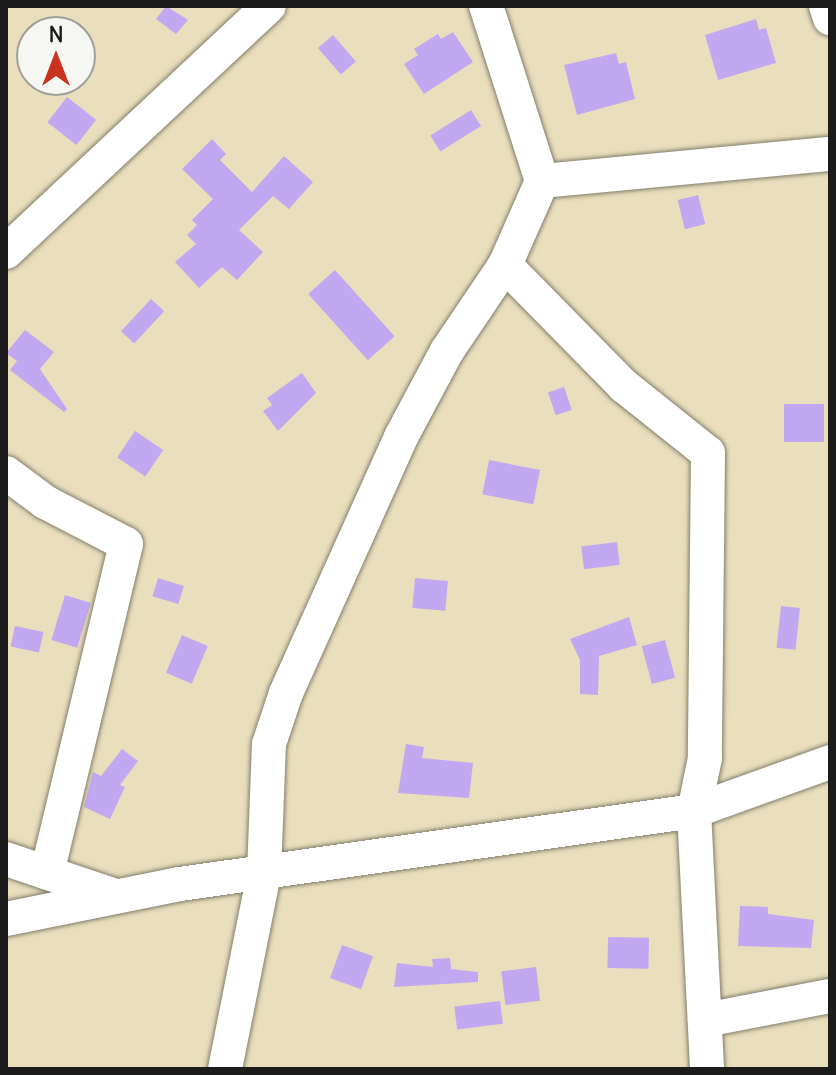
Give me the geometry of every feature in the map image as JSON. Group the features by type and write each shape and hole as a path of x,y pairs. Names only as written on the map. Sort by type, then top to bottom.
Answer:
{"street":[{"path":"6,252 269,6"},
{"path":"225,1069 264,873 269,744 286,693 401,437 447,351 505,265 542,181 486,6"},
{"path":"826,6 830,18"},
{"path":"542,181 830,154"},
{"path":"505,265 624,386 708,453 705,758 694,811 707,1069"},
{"path":"6,473 45,502 126,544 47,873"},
{"path":"6,919 264,873 694,811 830,762"},
{"path":"6,859 118,897"},
{"path":"705,1020 830,996"}],"building":[{"path":"166,6 188,20 176,34 156,19"},
{"path":"756,19 759,30 766,28 776,63 718,80 705,35"},
{"path":"453,32 473,62 424,94 404,64 418,55 414,49 438,34 441,39"},
{"path":"333,35 356,61 341,75 318,48"},
{"path":"616,53 619,64 626,62 635,99 577,115 564,65"},
{"path":"67,97 96,120 76,145 47,122"},
{"path":"471,110 481,126 440,152 430,135"},
{"path":"212,139 226,154 220,160 252,192 284,156 313,182 289,209 273,196 239,230 263,252 237,280 222,267 199,288 175,262 196,244 187,235 197,225 192,220 213,199 182,169"},
{"path":"698,195 705,224 685,229 678,200"},
{"path":"335,270 395,336 368,360 308,294"},
{"path":"151,299 164,311 134,343 121,331"},
{"path":"25,330 54,352 40,369 67,409 64,412 10,370 17,361 6,353"},
{"path":"302,373 316,393 278,431 263,411 272,405 267,398"},
{"path":"564,387 572,410 556,415 548,393"},
{"path":"784,404 824,404 824,442 784,442"},
{"path":"135,431 163,450 145,477 117,458"},
{"path":"489,460 540,470 533,504 482,494"},
{"path":"617,542 620,565 584,569 581,546"},
{"path":"158,578 184,586 178,604 152,596"},
{"path":"415,578 448,581 445,611 412,608"},
{"path":"65,595 91,603 77,648 51,640"},
{"path":"781,606 800,608 796,650 777,648"},
{"path":"629,617 637,645 599,656 598,695 580,694 580,660 570,639"},
{"path":"15,626 43,632 39,653 11,647"},
{"path":"182,635 208,646 192,684 166,673"},
{"path":"665,640 675,678 652,684 642,646"},
{"path":"406,744 424,747 422,758 473,763 469,798 398,793"},
{"path":"122,749 138,761 120,785 125,787 110,819 84,807 93,772 101,776"},
{"path":"740,906 768,907 768,914 814,920 811,948 738,946"},
{"path":"608,937 649,938 648,969 607,968"},
{"path":"342,945 373,956 361,989 330,978"},
{"path":"450,958 451,969 478,972 478,982 394,987 397,963 433,967 432,959"},
{"path":"536,967 540,1001 505,1005 501,971"},
{"path":"500,1001 503,1024 457,1029 454,1007"}]}
